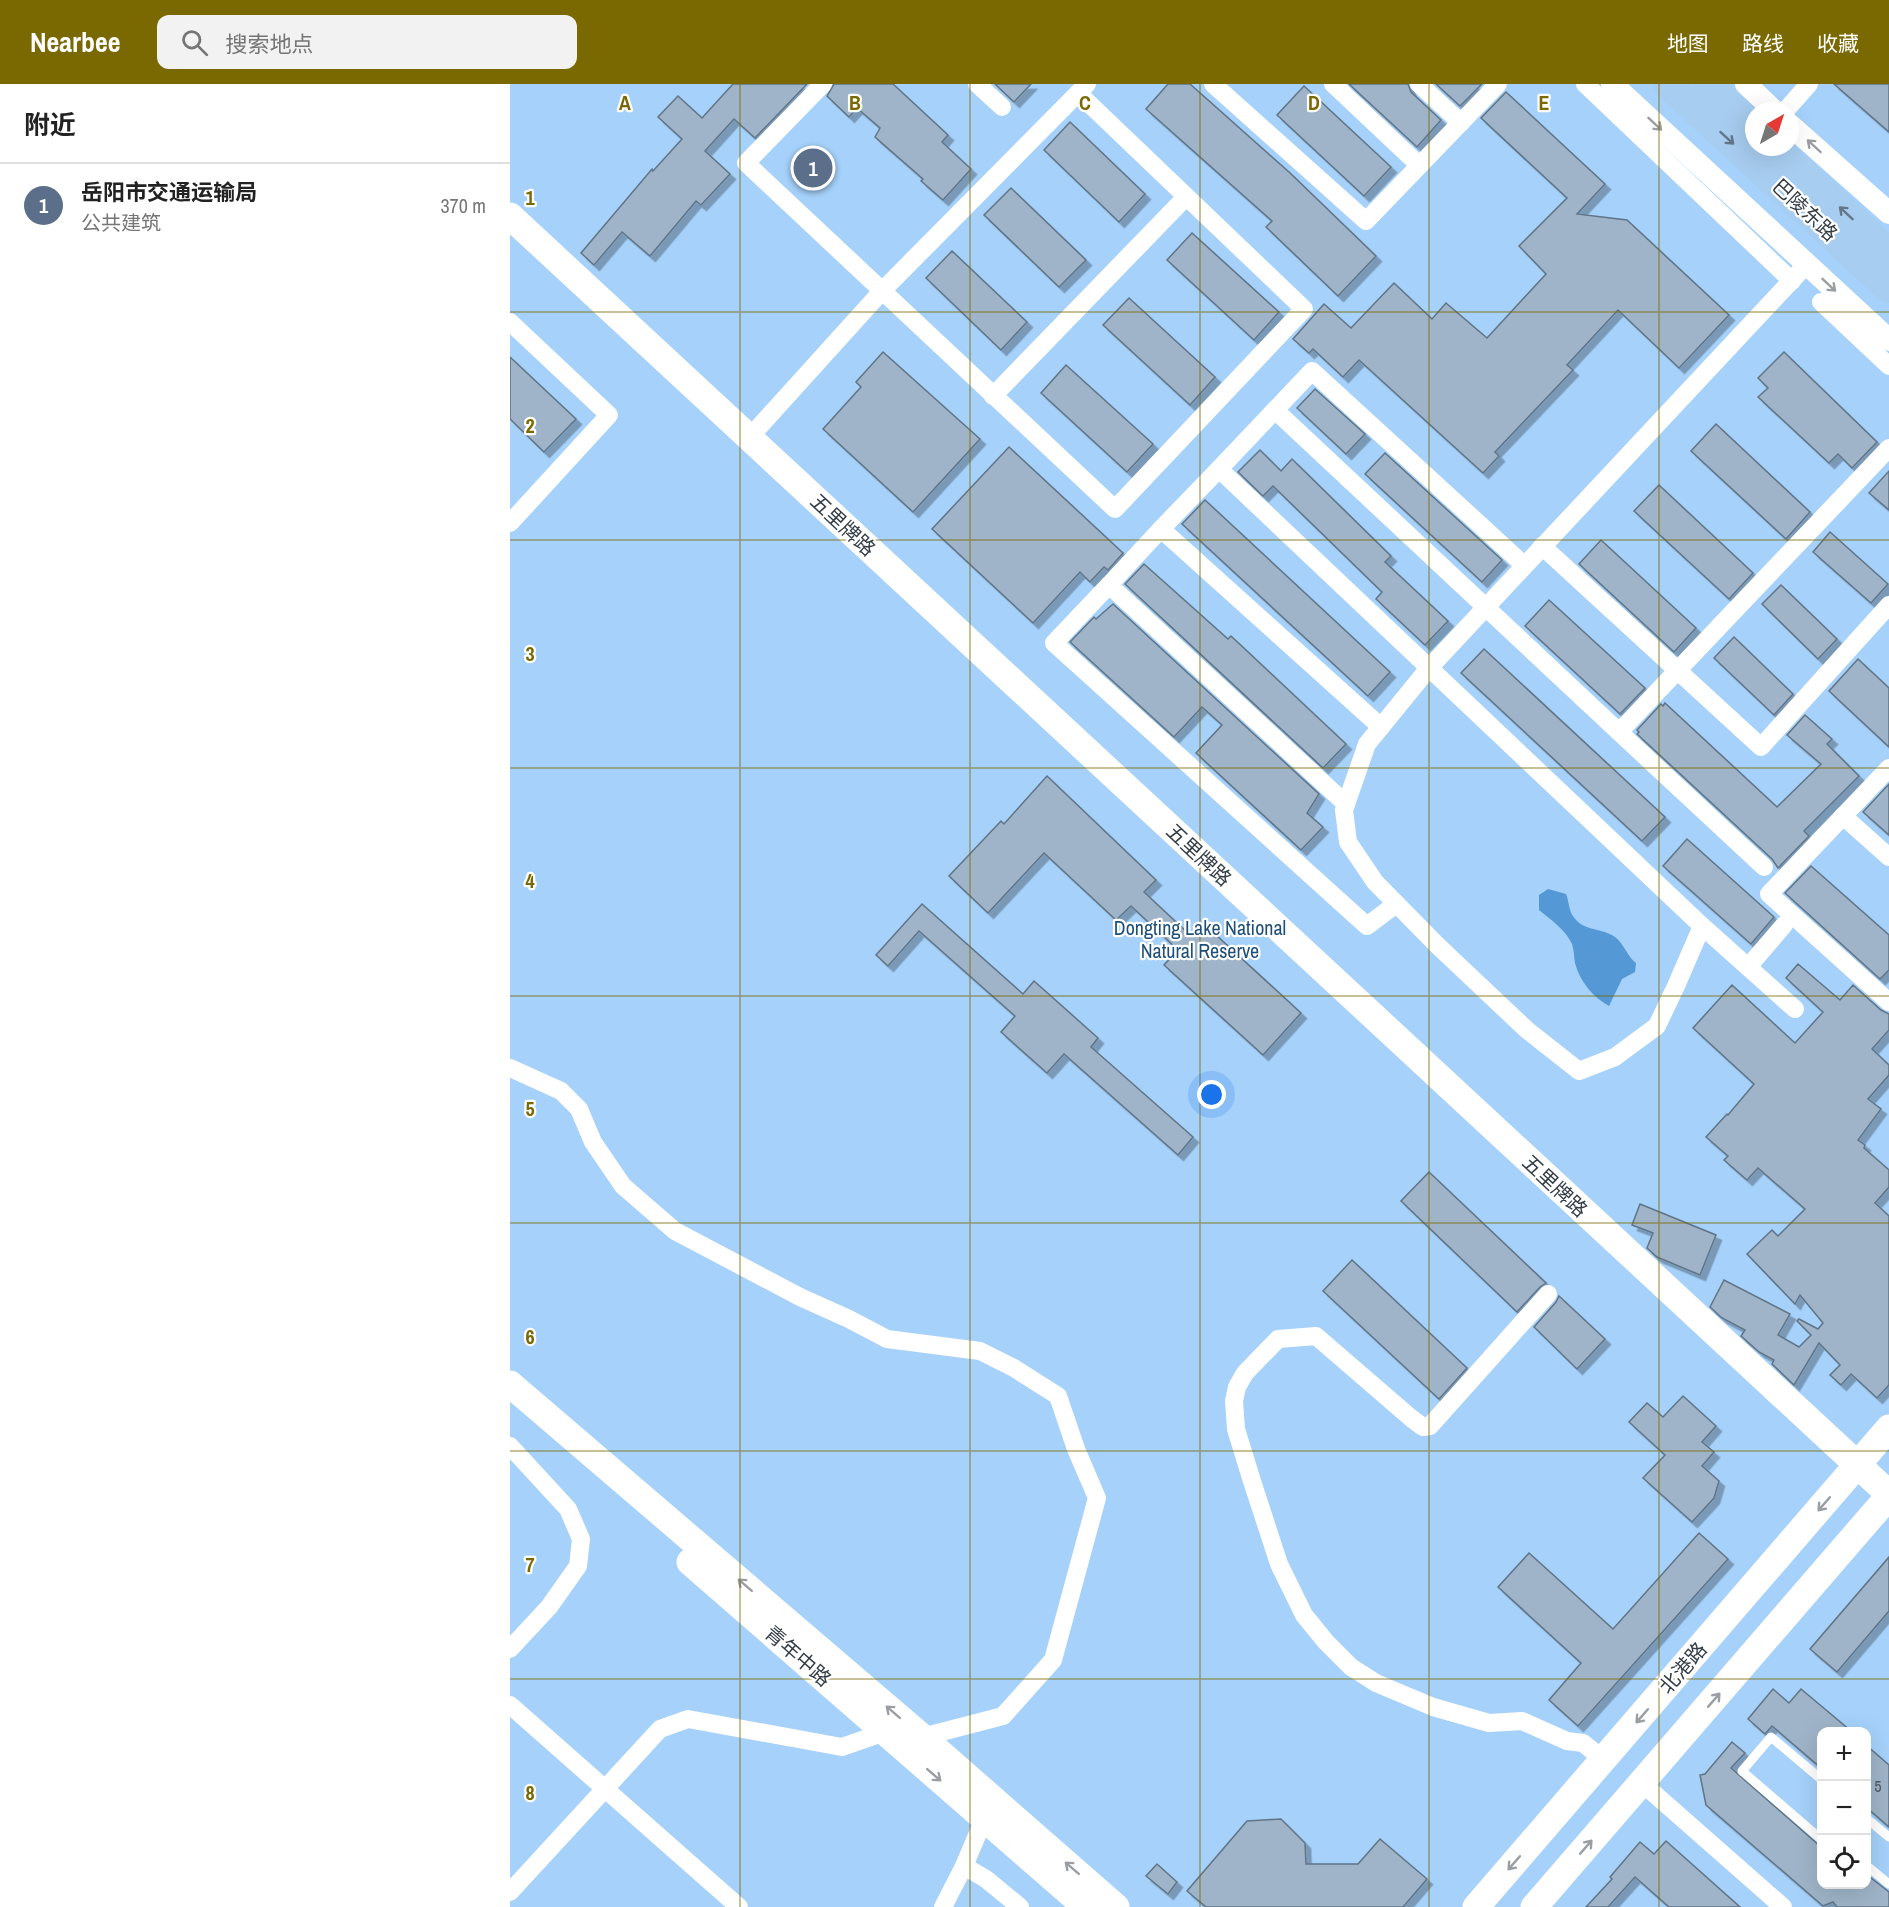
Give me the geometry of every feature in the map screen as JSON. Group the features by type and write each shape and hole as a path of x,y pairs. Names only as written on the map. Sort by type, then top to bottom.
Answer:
{"main road":[{"name":"巴陵东路","path":"1668,84 1889,288"},
{"path":"1708,84 1745,119"},
{"name":"巴陵东路","path":"1785,156 1889,253"},
{"name":"五里牌路","path":"510,216 1852,1471"},
{"name":"五里牌路","path":"510,237 1852,1471 1886,1498"},
{"path":"510,1384 922,1737 1116,1907"},
{"name":"青年中路","path":"510,1406 1086,1907"},
{"name":"北港路","path":"1476,1907 1889,1428"},
{"path":"1534,1907 1886,1498"}],"street":[{"path":"749,438 882,291 1083,89 1186,197 1304,309 1115,509 993,396 882,291 746,163 823,84"},
{"path":"977,84 1002,107"},
{"path":"1213,84 1366,221 1498,84"},
{"path":"1333,84 1419,165"},
{"path":"1419,84 1461,123"},
{"path":"1585,84 1792,281"},
{"path":"1612,84 1889,340"},
{"path":"1746,84 1765,102"},
{"path":"1793,102 1809,84"},
{"path":"1799,133 1889,213"},
{"path":"993,396 1186,197"},
{"path":"1702,926 1657,1026 1615,1057 1579,1071 1527,1030 1375,882 1348,842 1344,810 1367,744 1430,668 1807,264"},
{"path":"1821,302 1889,366"},
{"path":"510,322 609,415 510,523"},
{"path":"1396,904 1367,926 1054,643 1312,371 1524,565"},
{"path":"1275,410 1764,867"},
{"path":"1619,732 1889,448"},
{"path":"1219,469 1702,926 1795,1009"},
{"path":"1161,529 1381,727"},
{"path":"1542,546 1761,747 1889,605"},
{"path":"1109,585 1346,804"},
{"path":"1889,768 1769,894 1889,1002"},
{"path":"1843,816 1889,857"},
{"path":"1748,968 1784,925"},
{"path":"510,1068 561,1090 579,1109 593,1142 623,1186 675,1231 800,1297 887,1339 980,1351 1014,1368 1058,1396 1076,1449 1097,1498 1053,1660 1003,1716 922,1737"},
{"path":"1548,1294 1430,1426 1423,1427 1411,1418 1316,1336 1278,1340 1245,1373 1237,1387 1234,1401 1236,1429 1279,1564 1304,1615 1351,1667 1376,1683 1433,1707 1489,1724 1522,1721 1567,1741 1583,1743 1595,1750 1604,1760"},
{"path":"510,1446 568,1509 581,1539 578,1566 549,1607 510,1649"},
{"path":"510,1705 739,1907"},
{"path":"510,1892 660,1729 688,1719 842,1747 885,1732"},
{"path":"1642,1783 1783,1907"},
{"path":"942,1907 964,1866 984,1819"},
{"path":"964,1866 986,1879 1020,1907"}],"lane":[{"path":"1817,1777 1771,1737 1742,1771 1817,1837"},
{"path":"1871,1822 1889,1837"},
{"path":"1871,1869 1889,1884"}],"green space":[{"name":"Dongting Lake National Natural Reserve","path":"510,84 1889,84 1889,1907 510,1907"}],"shaded area":[{"path":"1548,889 1566,894 1573,916 1577,921 1615,937 1636,963 1635,972 1622,979 1609,1006 1584,983 1577,970 1572,944 1566,934 1539,910 1539,895"}],"building":[{"path":"733,84 807,84 755,138 734,119 705,151 730,174 701,205 696,201 650,256 622,232 594,265 581,253 652,169 653,171 682,139 658,117 678,96 702,118"},
{"path":"834,84 893,84 948,135 942,142 971,169 943,200 921,181 923,179 875,137 880,128 857,108 849,117 827,96"},
{"path":"995,84 1031,84 1014,102"},
{"path":"1168,84 1190,84 1289,172 1376,256 1338,296 1266,227 1272,221 1146,109"},
{"path":"1349,84 1408,84 1411,92 1441,120 1417,147"},
{"path":"1436,84 1482,84 1460,106"},
{"path":"1834,84 1889,84 1889,132"},
{"path":"1304,86 1391,167 1364,196 1277,115"},
{"path":"1506,92 1605,184 1577,214 1627,220 1729,315 1679,368 1618,310 1567,365 1573,370 1495,452 1499,456 1483,473 1359,360 1343,377 1313,349 1309,353 1293,339 1324,304 1351,328 1394,283 1432,319 1446,303 1487,338 1546,274 1519,246 1567,198 1481,118"},
{"path":"1070,122 1145,194 1119,222 1044,150"},
{"path":"1011,188 1086,260 1059,287 984,215"},
{"path":"1192,233 1279,312 1254,340 1167,260"},
{"path":"952,251 1027,322 1001,350 926,278"},
{"path":"1129,298 1215,377 1190,405 1103,325"},
{"path":"883,352 980,439 913,512 823,429 861,387 856,382"},
{"path":"1784,352 1877,442 1852,468 1838,454 1829,463 1758,397 1768,388 1758,378"},
{"path":"510,357 576,419 544,452 510,419"},
{"path":"1066,365 1153,444 1127,472 1041,393"},
{"path":"1315,389 1365,434 1346,454 1297,408"},
{"path":"1716,424 1810,512 1786,539 1691,451"},
{"path":"1009,447 1123,553 1108,570 1104,567 1090,582 1080,572 1033,623 932,529"},
{"path":"1260,450 1281,471 1292,459 1391,556 1385,562 1448,621 1425,645 1376,599 1382,592 1273,486 1263,496 1238,472"},
{"path":"1385,453 1502,560 1482,582 1365,474"},
{"path":"1889,471 1889,510 1869,493"},
{"path":"1659,485 1753,573 1729,599 1634,511"},
{"path":"1205,500 1390,672 1368,696 1182,524"},
{"path":"1830,532 1888,584 1871,603 1813,552"},
{"path":"1601,540 1696,628 1674,652 1579,564"},
{"path":"1144,564 1228,639 1231,636 1346,744 1323,768 1125,584"},
{"path":"1781,585 1837,639 1818,659 1762,604"},
{"path":"1549,600 1645,688 1620,714 1525,626"},
{"path":"1113,604 1319,794 1307,813 1323,827 1301,850 1196,753 1222,725 1202,707 1174,737 1070,642 1094,617 1096,619"},
{"path":"1734,637 1793,694 1774,715 1714,658"},
{"path":"1484,649 1665,817 1642,841 1461,673"},
{"path":"1858,659 1889,688 1889,747 1829,691"},
{"path":"1665,703 1777,807 1821,764 1787,735 1805,715 1832,739 1827,744 1859,776 1804,831 1809,836 1778,868 1772,859 1637,734 1639,732 1637,730 1661,704 1663,706"},
{"path":"1047,776 1156,880 1144,892 1191,936 1203,923 1301,1013 1263,1055 1164,965 1178,950 1131,906 1116,920 1044,853 988,913 949,876 1001,821 1004,824"},
{"path":"1889,784 1889,835 1863,812"},
{"path":"1687,839 1774,917 1751,944 1663,866"},
{"path":"1811,866 1889,935 1889,970 1880,979 1785,893"},
{"path":"922,904 1023,994 1034,981 1098,1038 1091,1047 1193,1137 1178,1155 1064,1054 1047,1073 1001,1032 1015,1016 919,931 888,966 876,955"},
{"path":"1798,964 1840,1000 1853,985 1881,1010 1889,1014 1889,1030 1872,1049 1889,1065 1889,1075 1868,1099 1881,1109 1858,1140 1889,1170 1889,1187 1875,1203 1889,1216 1889,1385 1877,1398 1851,1374 1841,1385 1830,1375 1840,1365 1819,1343 1794,1385 1772,1364 1774,1360 1759,1352 1741,1336 1745,1330 1722,1318 1710,1307 1724,1280 1790,1314 1778,1335 1799,1347 1811,1335 1797,1321 1799,1319 1818,1329 1823,1323 1800,1295 1795,1304 1747,1254 1772,1230 1778,1236 1805,1209 1758,1168 1747,1180 1724,1160 1728,1156 1706,1137 1754,1084 1693,1028 1732,985 1795,1043 1823,1012 1786,978"},
{"path":"1429,1172 1546,1283 1517,1312 1401,1201"},
{"path":"1640,1204 1716,1235 1700,1275 1657,1257 1647,1248 1653,1233 1632,1225"},
{"path":"1352,1260 1467,1368 1439,1399 1323,1291"},
{"path":"1559,1296 1605,1339 1577,1369 1534,1327"},
{"path":"1683,1396 1716,1426 1702,1442 1714,1452 1702,1466 1719,1481 1714,1498 1692,1522 1643,1478 1665,1455 1629,1422 1647,1403 1663,1417"},
{"path":"1699,1533 1728,1559 1578,1726 1549,1700 1581,1663 1498,1587 1529,1553 1613,1629"},
{"path":"1889,1557 1889,1611 1837,1672 1810,1649"},
{"path":"1773,1689 1789,1703 1801,1689 1846,1727 1817,1727 1817,1765 1772,1726 1765,1734 1748,1719"},
{"path":"1732,1742 1745,1753 1731,1768 1817,1843 1817,1889 1871,1889 1871,1878 1889,1892 1889,1907 1837,1907 1833,1902 1823,1906 1706,1805 1700,1775 1705,1774"},
{"path":"1871,1749 1889,1765 1889,1827 1871,1811"},
{"path":"1281,1819 1305,1843 1306,1864 1358,1864 1380,1839 1427,1879 1403,1907 1206,1907 1187,1891 1247,1821"},
{"path":"1666,1841 1740,1907 1669,1907 1635,1877 1608,1907 1586,1907 1612,1879 1610,1877 1640,1842 1654,1854"},
{"path":"1157,1864 1177,1882 1168,1894 1146,1876"}],"place":[{"name":"岳阳市交通运输局","path":"813,168"}]}
